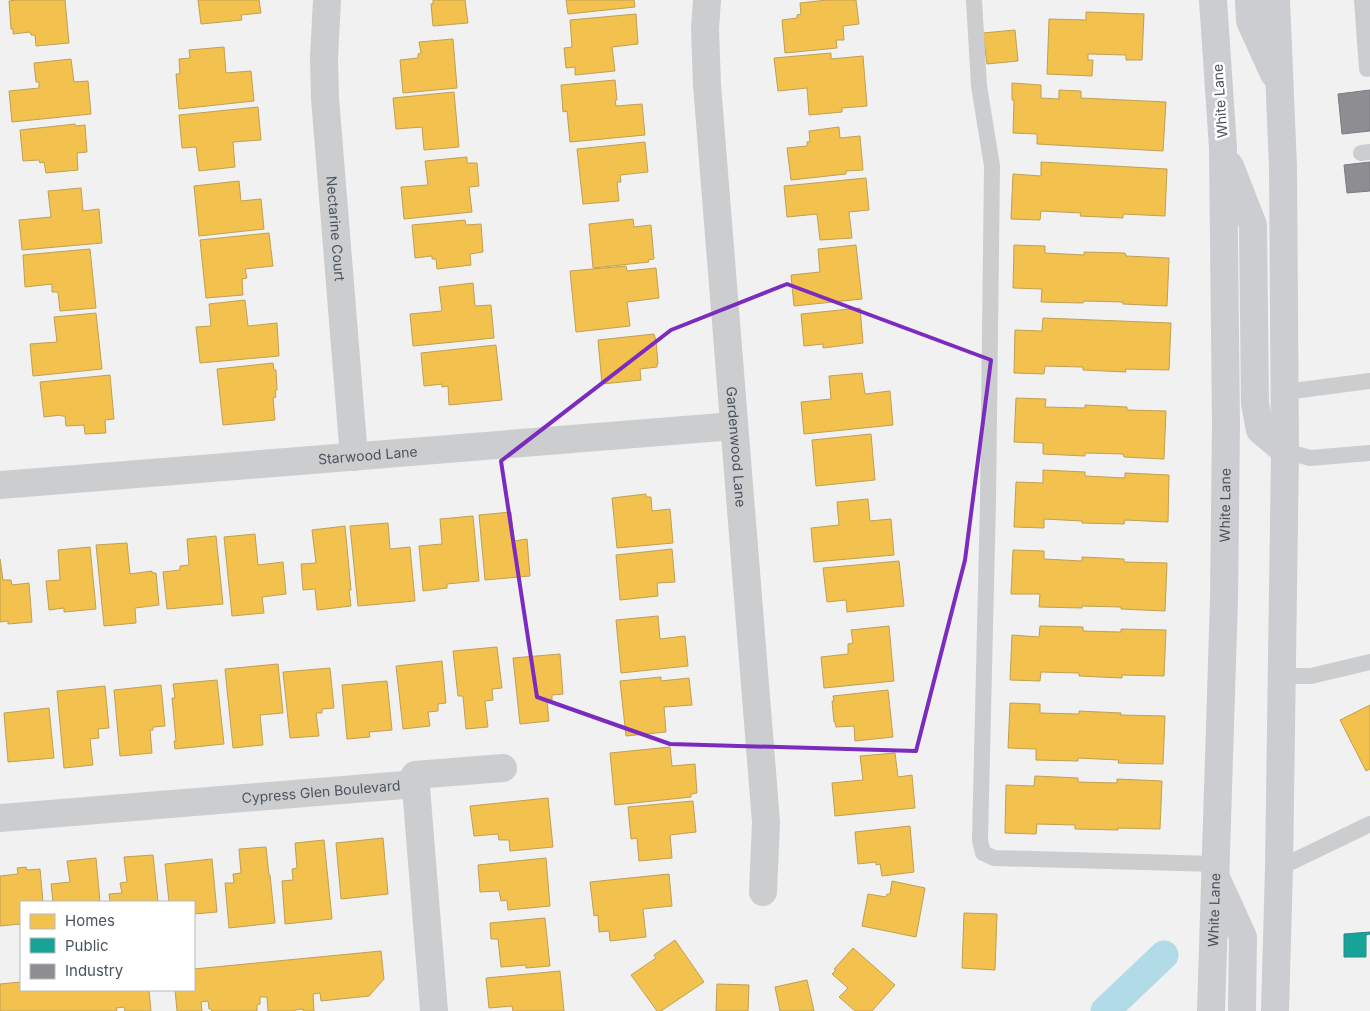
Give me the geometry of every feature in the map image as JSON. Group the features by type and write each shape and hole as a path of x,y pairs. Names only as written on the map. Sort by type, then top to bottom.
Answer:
{"main road":[{"name":"White Lane","path":"1211,1011 1224,599 1226,424 1223,148 1213,0"},
{"path":"1249,0 1250,21 1279,84"},
{"path":"1275,1011 1285,451 1283,176 1276,0"},
{"path":"1223,148 1253,226 1255,404 1260,430 1285,451"},
{"path":"1216,870 1243,936 1242,1011"}],"street":[{"name":"Nectarine Court","path":"327,0 324,58 325,98 354,457"},
{"name":"Gardenwood Lane","path":"706,0 707,85 766,822 763,892"},
{"name":"Starwood Lane","path":"0,486 734,426"},
{"path":"416,784 415,775 504,768"},
{"name":"Cypress Glen Boulevard","path":"0,818 416,784 434,1011"}],"lane":[{"path":"974,0 979,86 992,166 988,501 980,840 983,852 994,858 1216,870"},
{"path":"1362,0 1368,69"},
{"path":"1285,392 1370,381"},
{"path":"1285,451 1310,458 1370,453"},
{"path":"1281,676 1311,676 1370,662"},
{"path":"1279,868 1370,824"}],"highlighted area":[{"path":"787,284 991,360 965,560 916,751 670,744 537,697 501,461 671,330"}],"building: Homes":[{"path":"65,0 69,43 36,46 35,35 31,35 30,32 13,34 9,1"},
{"path":"198,0 259,0 261,13 241,15 242,20 201,24"},
{"path":"433,0 465,0 468,23 433,26 431,4 433,4"},
{"path":"566,0 634,0 635,7 568,14"},
{"path":"827,0 856,0 859,24 843,26 844,40 836,40 837,48 785,53 782,20 797,18 797,15 801,14 800,3"},
{"path":"1086,12 1144,14 1142,60 1126,60 1126,55 1088,54 1088,60 1093,60 1092,76 1047,74 1049,19 1086,20"},
{"path":"636,14 638,44 612,47 615,71 575,75 575,67 566,68 564,48 572,47 570,20"},
{"path":"1015,30 1018,61 987,64 983,33"},
{"path":"453,39 457,88 403,93 400,60 418,58 418,54 421,53 419,42"},
{"path":"224,47 226,73 251,71 254,101 179,109 176,74 180,74 179,59 190,58 189,50"},
{"path":"831,53 831,59 863,56 867,106 842,108 842,112 809,115 807,88 778,91 774,58"},
{"path":"71,59 74,82 88,81 91,114 12,122 9,91 39,88 39,82 36,82 34,63"},
{"path":"615,80 616,106 642,104 645,135 570,142 567,111 563,112 561,85"},
{"path":"1012,83 1041,85 1041,98 1059,99 1059,90 1081,91 1081,98 1166,102 1163,151 1037,144 1037,134 1013,133 1014,100 1012,100"},
{"path":"454,92 459,147 424,150 422,127 396,129 393,98"},
{"path":"258,107 261,140 233,142 235,167 199,171 196,147 182,148 179,115"},
{"path":"75,124 75,126 85,125 87,152 77,153 78,170 46,173 44,162 40,163 39,160 23,161 20,130"},
{"path":"839,127 840,138 860,136 863,170 846,171 846,174 791,180 787,148 807,146 807,142 810,142 809,131"},
{"path":"645,142 648,172 620,175 621,182 617,182 619,201 583,204 577,149"},
{"path":"467,157 467,163 477,163 479,186 469,187 472,212 404,219 401,187 428,185 425,161"},
{"path":"1041,162 1167,169 1165,216 1123,214 1123,218 1080,216 1081,213 1041,211 1040,220 1011,219 1013,174 1041,176"},
{"path":"866,178 869,210 849,212 852,238 820,240 817,214 787,217 784,186"},
{"path":"239,181 241,201 261,199 264,229 199,236 194,186"},
{"path":"81,188 83,211 99,209 102,243 22,250 19,220 51,217 48,191"},
{"path":"633,219 634,227 651,225 654,259 648,260 649,262 593,268 589,224"},
{"path":"465,220 466,225 481,224 483,252 470,254 471,265 437,269 436,259 432,259 432,256 415,258 412,225"},
{"path":"269,233 273,266 245,269 247,278 242,279 243,295 206,298 200,240"},
{"path":"856,245 862,299 794,306 791,275 820,272 818,249"},
{"path":"1014,245 1045,246 1045,253 1084,255 1084,252 1125,253 1126,256 1169,258 1167,306 1123,304 1123,302 1041,302 1042,289 1013,288"},
{"path":"90,249 96,308 60,311 58,292 52,292 52,284 25,287 23,255"},
{"path":"626,266 627,271 656,268 659,298 627,302 630,326 576,332 570,271"},
{"path":"473,283 475,306 491,305 494,338 413,346 410,314 442,311 439,287"},
{"path":"245,300 248,326 277,323 279,356 200,363 196,327 211,326 209,304"},
{"path":"860,308 863,343 823,348 823,344 804,346 801,314"},
{"path":"96,313 102,369 33,376 30,344 57,342 54,317"},
{"path":"1043,318 1171,323 1169,370 1125,369 1126,372 1083,370 1083,367 1045,366 1044,374 1014,373 1015,330 1042,331"},
{"path":"654,334 657,367 640,369 641,380 602,384 598,340"},
{"path":"496,345 502,400 449,405 448,386 442,387 442,384 424,386 421,353"},
{"path":"273,363 274,370 276,370 277,390 275,391 276,397 273,398 275,420 223,425 217,369"},
{"path":"862,373 865,394 890,391 893,425 804,434 801,402 831,399 829,376"},
{"path":"110,375 114,419 105,420 106,433 85,434 84,425 66,426 65,416 44,417 40,382"},
{"path":"1016,398 1046,399 1045,407 1085,408 1085,405 1127,407 1127,410 1166,411 1164,459 1124,457 1123,454 1085,453 1085,456 1043,454 1043,443 1014,442"},
{"path":"871,434 875,480 816,486 812,440"},
{"path":"1043,470 1085,472 1085,476 1125,478 1125,473 1169,475 1168,522 1125,520 1124,524 1082,523 1082,521 1044,519 1044,528 1014,527 1016,482 1043,483"},
{"path":"646,494 646,497 651,497 652,511 670,509 673,543 617,548 612,498"},
{"path":"868,499 870,521 891,519 894,555 814,562 811,528 839,525 837,502"},
{"path":"511,512 514,541 527,539 530,576 485,580 479,515"},
{"path":"473,516 479,581 447,584 447,588 423,591 419,546 442,544 440,519"},
{"path":"388,523 390,549 410,547 415,601 358,606 350,526"},
{"path":"345,526 351,606 317,610 315,589 303,590 301,564 316,563 312,530"},
{"path":"255,534 258,565 283,562 286,594 262,597 264,613 232,616 224,537"},
{"path":"216,536 223,604 167,609 163,572 180,570 180,566 189,565 187,539"},
{"path":"127,543 130,574 152,571 152,573 156,573 159,605 135,608 136,623 104,626 96,545"},
{"path":"90,547 96,609 64,612 64,608 49,610 46,581 60,580 58,550"},
{"path":"672,549 675,582 657,583 658,596 620,600 616,555"},
{"path":"1013,550 1044,551 1044,559 1082,561 1082,557 1124,559 1124,562 1167,563 1165,611 1121,609 1121,607 1039,607 1040,594 1011,594"},
{"path":"0,559 3,580 11,580 12,585 29,583 32,622 8,624 8,621 0,622"},
{"path":"899,561 904,606 847,612 846,600 827,602 823,568"},
{"path":"658,616 660,639 685,636 688,666 621,673 616,620"},
{"path":"889,626 894,681 824,688 821,657 848,654 848,644 853,643 851,630"},
{"path":"1040,626 1083,627 1083,631 1121,632 1121,629 1166,630 1164,676 1122,675 1122,678 1079,676 1079,673 1041,672 1040,681 1010,680 1012,635 1039,637"},
{"path":"497,647 502,688 492,689 493,700 485,701 488,727 466,729 463,696 458,696 453,651"},
{"path":"560,654 563,694 552,695 552,700 547,701 549,721 520,724 513,658"},
{"path":"442,661 446,703 438,704 438,711 428,712 430,726 403,729 396,666"},
{"path":"278,664 283,713 260,715 263,745 233,748 225,669"},
{"path":"330,668 334,708 322,709 322,713 316,713 319,736 290,738 283,672"},
{"path":"661,677 661,681 689,678 692,705 664,707 666,732 626,736 620,681"},
{"path":"217,680 224,744 175,749 172,698 175,698 173,684"},
{"path":"387,681 392,730 369,732 370,737 347,739 342,685"},
{"path":"161,685 165,726 153,727 153,730 150,730 152,753 120,756 114,690"},
{"path":"105,686 109,728 98,729 99,738 90,739 93,765 64,768 57,691"},
{"path":"888,690 893,737 855,741 854,726 836,727 834,722 833,696"},
{"path":"1010,703 1040,704 1040,713 1079,714 1079,711 1121,713 1120,715 1165,716 1163,764 1118,763 1119,760 1078,758 1078,761 1036,760 1036,749 1008,748"},
{"path":"1370,705 1370,769 1366,771 1340,720"},
{"path":"49,708 54,758 8,762 4,713"},
{"path":"670,747 672,766 695,764 697,793 691,794 691,797 615,805 610,753"},
{"path":"895,753 898,777 912,775 915,808 835,816 832,783 863,780 860,756"},
{"path":"1035,776 1078,778 1078,782 1117,783 1117,779 1162,781 1160,829 1075,829 1075,825 1037,824 1036,834 1005,833 1006,785 1034,786"},
{"path":"548,798 553,847 510,851 509,840 499,840 498,834 474,836 470,806"},
{"path":"693,801 696,832 670,835 672,858 639,861 637,838 631,839 628,807"},
{"path":"910,826 914,872 882,876 880,864 876,865 876,862 858,864 855,832"},
{"path":"383,838 388,894 341,899 336,843"},
{"path":"324,840 332,919 285,924 282,881 293,880 292,869 297,868 295,843"},
{"path":"266,847 275,923 229,928 225,883 234,883 233,874 241,873 239,849"},
{"path":"153,855 158,901 110,901 109,894 122,893 120,883 127,882 124,857"},
{"path":"96,858 100,901 53,901 51,884 70,882 67,861"},
{"path":"546,858 550,906 508,910 507,900 501,901 499,891 480,892 478,865"},
{"path":"212,859 217,912 195,914 195,901 169,901 165,864"},
{"path":"26,867 27,870 40,869 43,901 20,901 20,924 0,926 0,876 18,874 17,868"},
{"path":"669,874 672,906 643,909 646,937 610,941 609,931 599,932 598,915 594,916 590,882"},
{"path":"892,881 925,888 916,937 862,926 868,894 886,897 887,894 890,894"},
{"path":"964,913 997,914 995,970 962,968"},
{"path":"545,918 550,966 526,968 526,965 501,967 498,939 491,939 490,923"},
{"path":"675,940 704,982 661,1011 657,1011 631,975 656,958 654,955"},
{"path":"853,948 895,985 872,1011 855,1011 839,997 848,988 832,974 836,970 834,969"},
{"path":"381,951 384,979 369,996 321,1001 320,993 313,994 314,1011 303,1011 303,1009 295,1011 268,1011 267,997 260,997 257,1011 212,1011 209,1009 208,1001 201,1002 202,1011 177,1011 175,991 195,991 195,969"},
{"path":"560,971 564,1011 513,1011 512,1006 489,1008 486,978"},
{"path":"807,980 814,1011 780,1011 775,987"},
{"path":"20,982 20,991 149,991 151,1011 125,1011 124,1007 116,1008 117,1011 0,1011 0,984"},
{"path":"717,984 749,985 748,1011 716,1011"}],"building: Public":[{"path":"1370,932 1370,934 1366,935 1366,957 1344,957 1344,934"}],"building: Industry":[{"path":"1370,90 1370,131 1342,134 1338,94"},
{"path":"1370,162 1370,191 1347,193 1344,165"}],"waterway":[{"path":"1105,1011 1164,955"}]}
